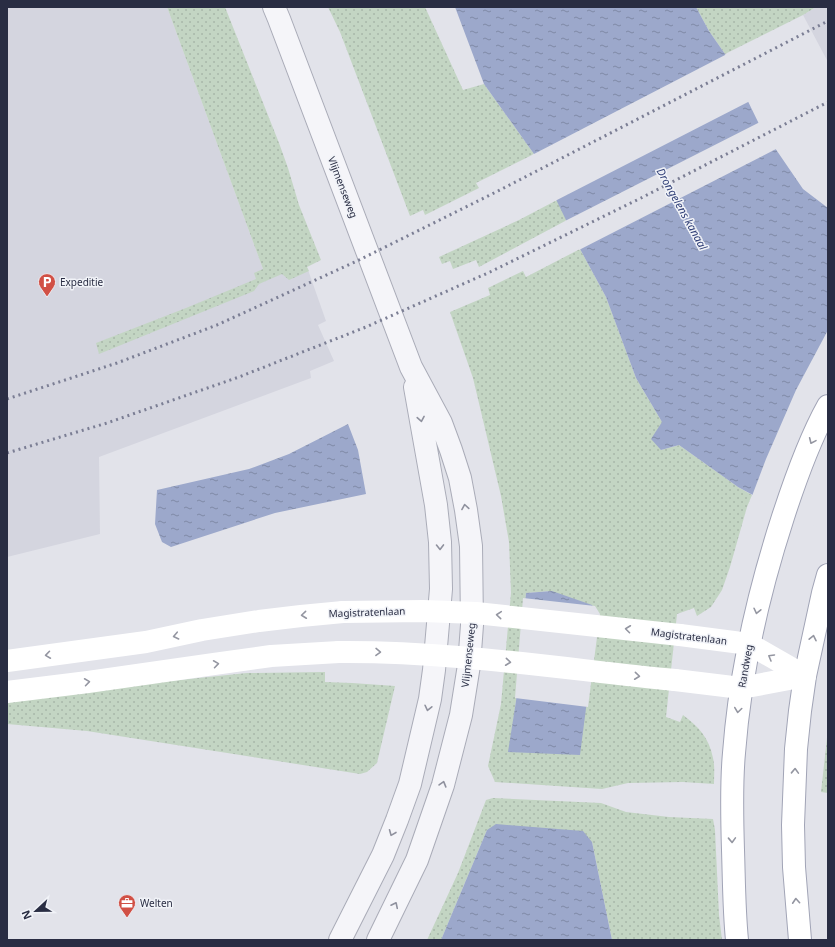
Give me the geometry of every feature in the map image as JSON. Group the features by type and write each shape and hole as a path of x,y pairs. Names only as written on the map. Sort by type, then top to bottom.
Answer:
{"main road":[{"name":"Randweg","path":"737,940 734,908 732,793 734,754 741,688 749,644 774,544 790,495 828,406"},
{"path":"800,940 794,867 793,825 796,750 804,676 826,584"},
{"name":"Magistratenlaan","path":"7,661 146,642 202,630 259,621 343,612 423,611 476,613 548,620 749,644 804,676"},
{"path":"7,692 271,656 339,652 398,653 456,657 741,688 804,676"}],"street":[{"name":"Vlijmenseweg","path":"274,7 280,19 411,367 441,423 451,450 460,478 471,546 472,625 469,664 460,715 443,786 417,860 378,940"},
{"name":"Vlijmenseweg","path":"340,940 383,855 410,784 430,699 434,670 440,589 440,542 436,505 411,367"}],"shaded area":[{"path":"7,7 167,7 263,269 307,267 326,321 318,325 334,361 310,371 311,378 99,457 100,534 7,557"},
{"path":"816,7 828,7 828,62 803,15"}],"green space":[{"path":"167,7 225,7 279,143 299,205 321,260 307,267 309,271 289,280 282,274 259,284 254,291 99,354 96,343 256,279 254,273 263,269"},
{"path":"328,7 425,7 463,90 484,84 534,154 476,183 479,188 425,215 423,210 410,216 340,32"},
{"path":"696,7 816,7 725,54 709,31"},
{"path":"557,200 567,220 479,267 476,260 453,269 450,261 442,264 439,257 519,220"},
{"path":"580,249 606,297 636,378 662,422 661,450 679,445 738,487 752,495 722,590 711,607 697,616 694,608 677,614 666,717 680,722 683,715 694,724 706,739 713,758 714,784 683,782 628,783 602,789 495,782 488,766 501,704 511,593 509,542 501,496 473,378 450,312 490,295 488,288 523,271 526,277","holes":["552,591 509,752 516,701 526,593"]},
{"path":"325,672 325,682 395,686 377,763 367,772 360,774 87,731 7,724 7,700 247,673"},
{"path":"828,729 828,793 821,792"},
{"path":"493,798 601,803 626,812 669,817 713,819 722,940 612,940 592,842 487,830 441,940 427,940 458,873 486,800"}],"water":[{"name":"Drongelens kanaal","path":"455,7 696,7 709,31 725,54 760,126 803,189 828,208 828,526 803,522 738,487 679,445 661,450 651,439 662,422 636,378 606,297 580,249 534,154 484,84"},
{"path":"348,424 358,450 366,494 275,513 171,547 162,542 155,524 157,490 249,469 289,454"},
{"path":"552,591 592,605 598,615 580,755 508,752 516,701 526,593"},
{"path":"496,824 583,831 592,842 612,940 441,940 487,830"}],"pier":[{"path":"727,54 750,101 555,201 532,155"},
{"path":"760,122 778,148 579,250 565,221"},
{"path":"828,330 828,528 802,524 752,496 766,459 796,390"},
{"path":"523,598 595,606 600,614 588,707 515,698"}],"railway":[{"path":"7,399 117,363 217,325 357,261 494,193 828,21"},
{"path":"7,453 107,423 239,377 366,327 490,272 641,198 828,102"}],"place":[{"name":"Expeditie","path":"47,297"},
{"name":"Welten","path":"127,918"}]}
